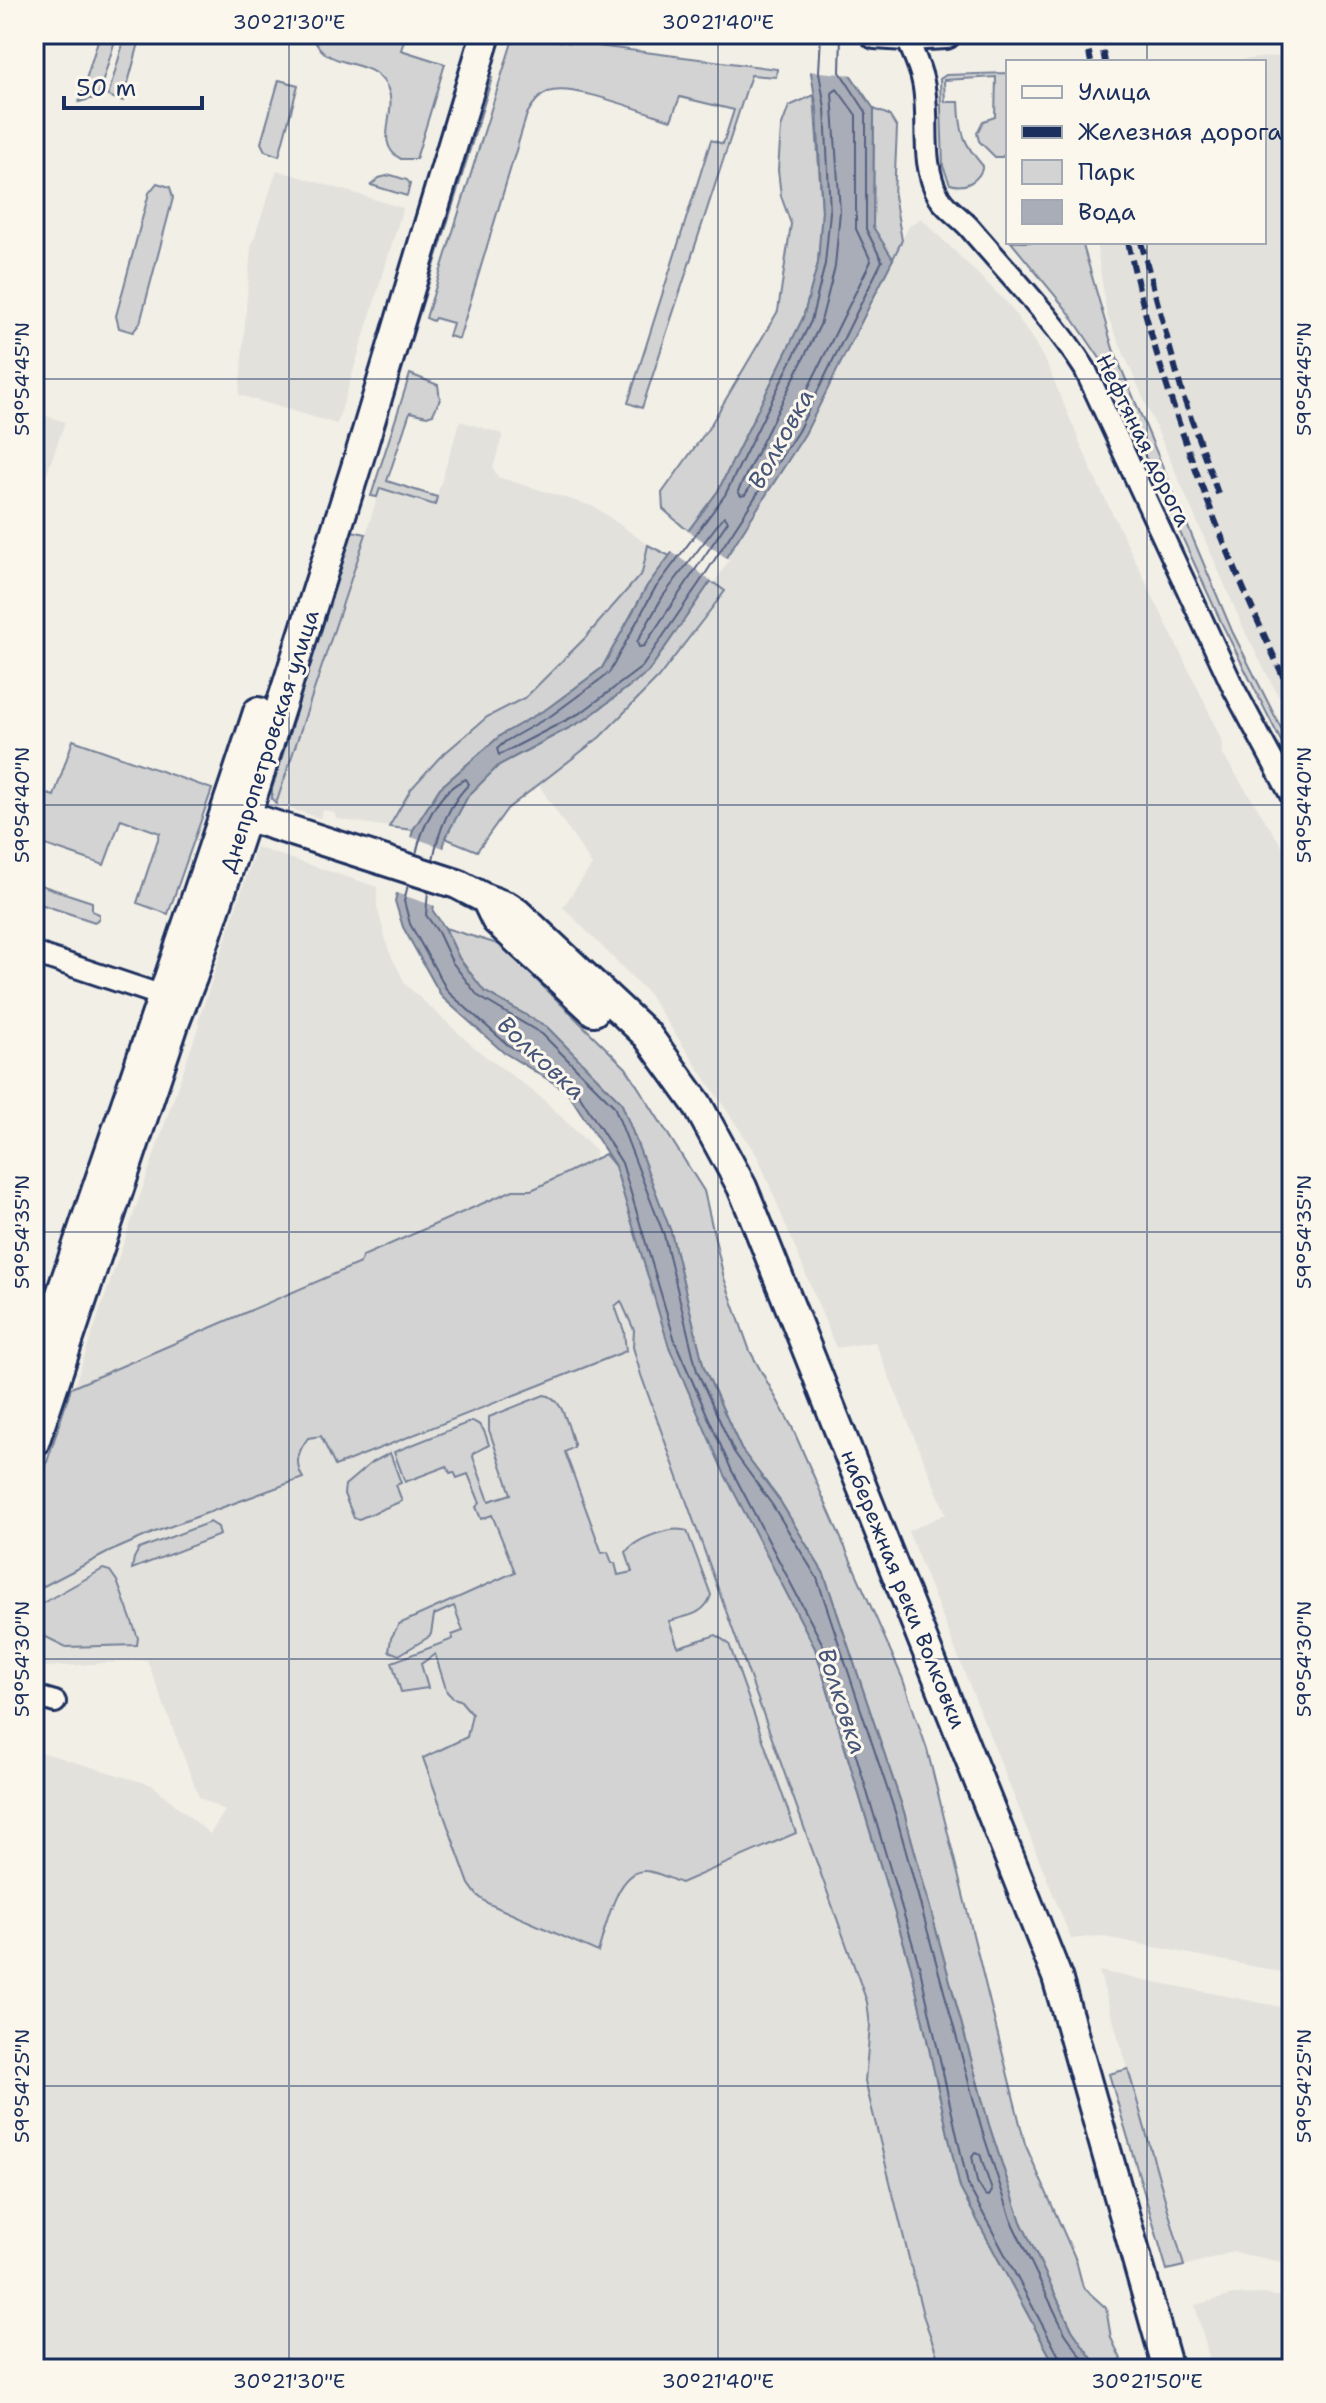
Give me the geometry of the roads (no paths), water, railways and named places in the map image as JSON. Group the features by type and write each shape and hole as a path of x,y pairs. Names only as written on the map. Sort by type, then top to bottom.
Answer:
{"street":[{"name":"Днепропетровская улица","path":"236,813 465,34"},
{"name":"Днепропетровская улица","path":"34,1443 173,999 173,971 236,813 359,458 486,34"},
{"path":"887,35 946,34"},
{"name":"Нефтяная дорога","path":"887,35 924,84 928,164 939,197 961,217 1017,282 1071,347 1085,369 1228,676 1292,797"},
{"name":"набережная реки Волковки","path":"236,813 457,884 508,907 647,1035 697,1104 742,1187 1057,1977 1168,2369"},
{"name":"набережная реки Волковки","path":"486,899 496,920 612,1027 649,1067 680,1114 725,1195 988,1846 1030,1959 1148,2369"},
{"path":"34,953 173,999"},
{"name":"Днепропетровская улица","path":"34,1374 173,999"},
{"path":"34,1696 55,1702"}],"water":[{"name":"Волковка","path":"814,34 847,70 874,109 873,227 893,259 805,434 711,581 648,672 586,719 499,765 468,796 445,838 433,911 459,958 484,991 547,1027 621,1102 671,1232 704,1368 741,1449 780,1501 824,1574 904,1812 989,2125 1021,2222 1072,2330 1099,2369 1057,2369 960,2188 911,1967 815,1648 724,1473 669,1347 615,1166 567,1091 503,1052 442,997 403,927 395,901 413,830 440,788 501,735 548,708 602,668 647,586 718,491 803,318 818,263 822,211 817,109 811,73"}],"railway":[{"path":"1085,34 1091,60"},
{"path":"1100,34 1105,60"},
{"path":"1128,244 1158,359 1197,473 1242,585 1292,695"},
{"path":"1142,244 1183,396 1220,499"}]}
